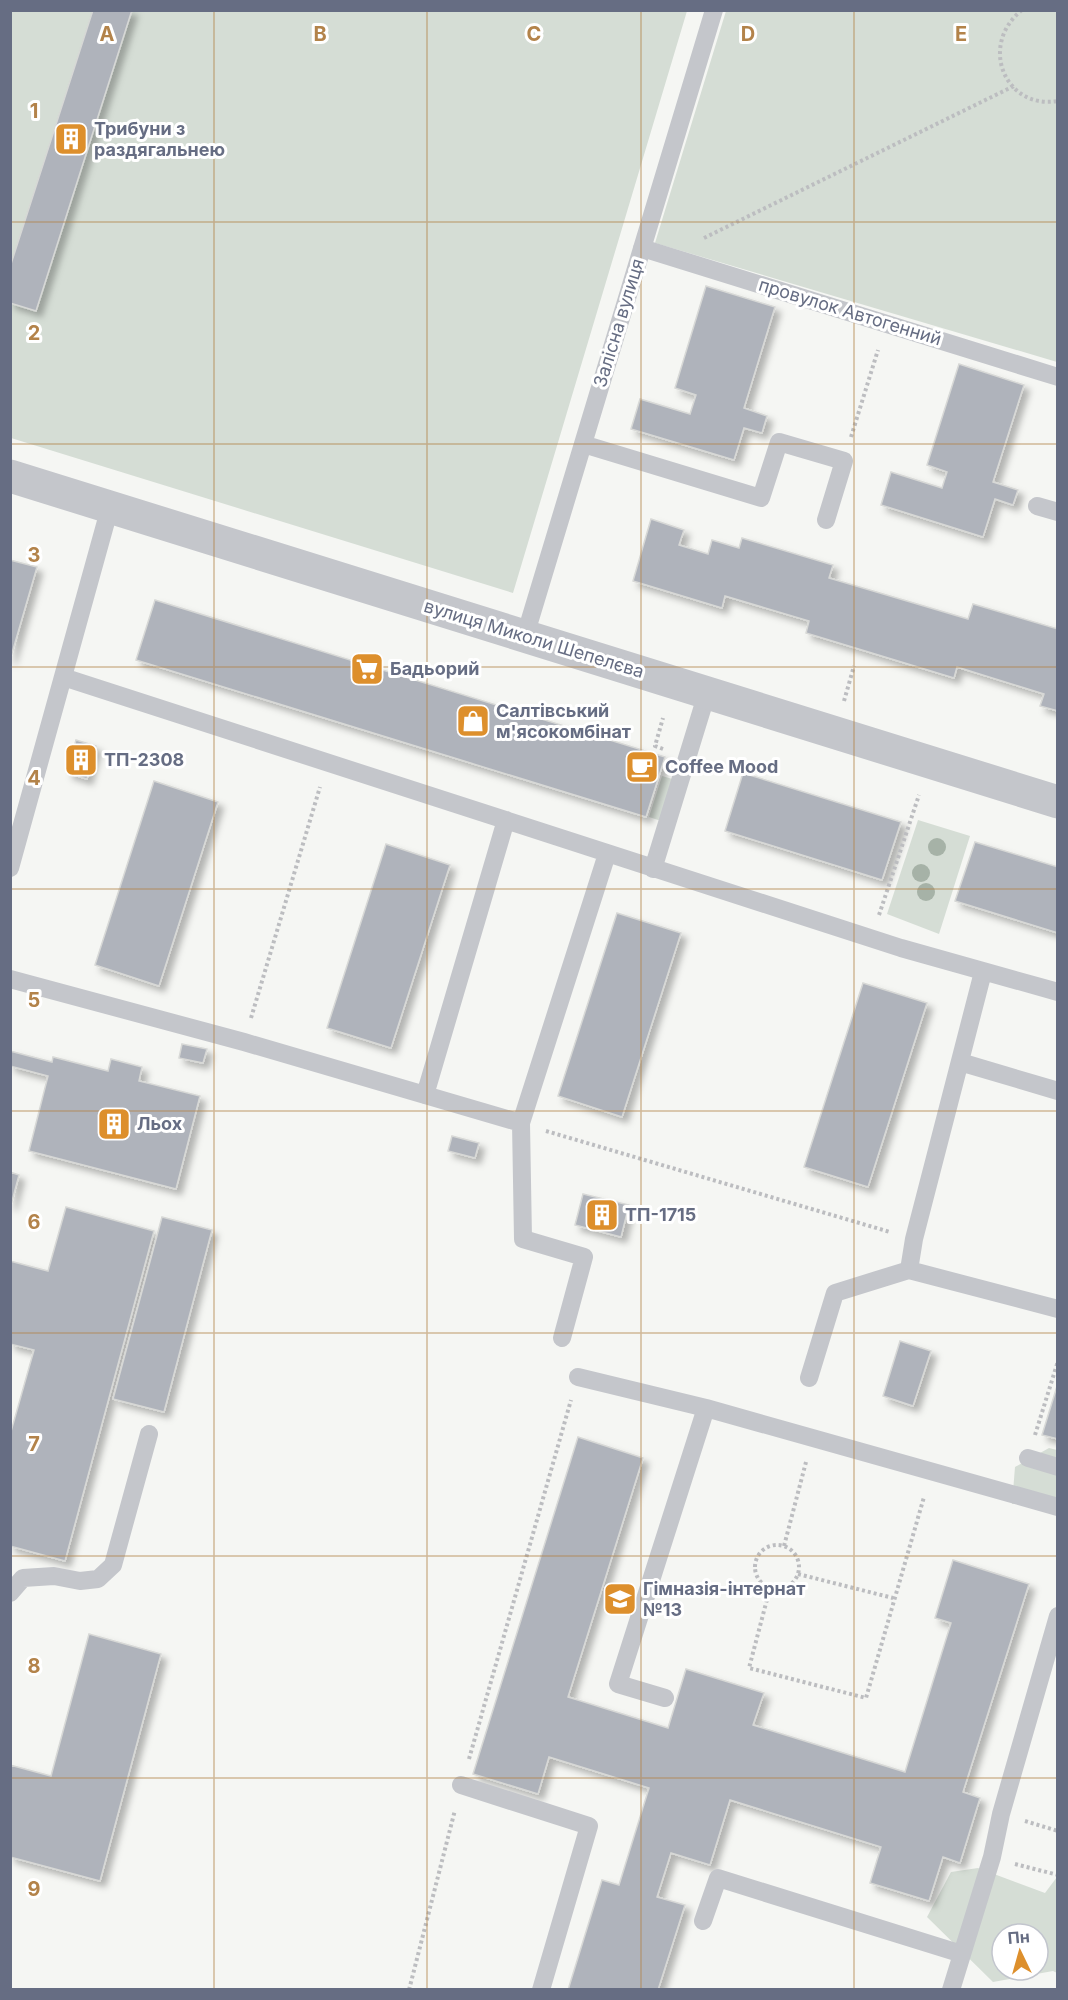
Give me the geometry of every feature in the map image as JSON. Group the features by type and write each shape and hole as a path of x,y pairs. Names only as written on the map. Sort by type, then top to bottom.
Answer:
{"street":[{"name":"вулиця Миколи Шепелєва","path":"10,476 1058,802"}],"lane":[{"name":"Залісна вулиця","path":"525,636 714,10"},
{"name":"провулок Автогенний","path":"642,248 1058,377"},
{"path":"583,444 761,498 779,442 844,460 826,520"},
{"path":"1037,506 1058,512"},
{"path":"10,868 110,507"},
{"path":"63,676 653,869 871,938 1058,992"},
{"path":"653,869 707,693"},
{"path":"425,1095 506,820"},
{"path":"562,1338 584,1257 523,1239 521,1123 607,854"},
{"path":"909,1270 914,1239 983,972"},
{"path":"10,979 244,1042 521,1123"},
{"path":"960,1062 1058,1091"},
{"path":"809,1378 836,1293 909,1270 1058,1309"},
{"path":"578,1377 706,1408 1058,1507"},
{"path":"665,1698 618,1684 706,1408"},
{"path":"10,1593 23,1578 54,1576 80,1581 98,1579 113,1565 149,1434"},
{"path":"1028,1458 1058,1467"},
{"path":"951,1989 992,1857 1058,1616"},
{"path":"461,1785 589,1826 541,1989"},
{"path":"703,1921 718,1878 962,1954"}],"path":[{"path":"1022,10 1011,19 1002,33 999,50 1002,67 1009,82 1022,94 1038,101 1058,101"},
{"path":"669,256 1014,86"},
{"path":"844,460 886,324"},
{"path":"842,705 854,666"},
{"path":"244,1042 327,762"},
{"path":"871,938 919,795"},
{"path":"521,1123 914,1239"},
{"path":"1028,1458 1058,1361"},
{"path":"409,1989 461,1785 578,1377"},
{"path":"784,1546 813,1437"},
{"path":"770,1588 749,1668 866,1698 893,1598 932,1471"},
{"path":"775,1544 784,1546 792,1550 797,1557 798,1574 794,1582 787,1587 770,1588 757,1577 755,1561 766,1547 775,1544"},
{"path":"798,1574 893,1598"},
{"path":"1002,1814 1058,1831"},
{"path":"992,1857 1058,1875"}],"shaded area":[{"path":"10,11 687,11 513,593 11,438"},
{"path":"726,11 1057,11 1057,362 655,243"},
{"path":"662,776 676,780 664,822 649,817"},
{"path":"918,820 970,836 939,934 887,914"},
{"path":"1049,1448 1057,1450 1057,1503 1012,1504 1015,1467"},
{"path":"978,1868 1045,1893 1057,1877 1057,1973 1050,1972 1050,1922 990,1922 990,1979 927,1917 951,1872"}],"building":[{"name":"Трибуни з раздягальнею","path":"93,10 132,10 36,311 10,303 10,267"},
{"path":"706,286 775,307 744,408 767,416 762,433 744,428 734,460 631,429 640,399 690,414 696,395 675,388"},
{"path":"959,364 1024,385 993,482 1018,490 1013,505 995,499 983,537 881,505 891,472 942,488 947,472 927,465"},
{"path":"651,519 684,530 679,545 708,554 712,540 739,548 742,538 833,565 829,578 968,619 973,604 1058,629 1058,711 1040,706 1044,694 957,667 954,678 806,633 809,621 725,596 722,608 633,581"},
{"path":"10,560 37,567 10,660"},
{"path":"155,600 665,757 646,817 136,660"},
{"name":"ТП-2308","path":"76,740 96,746 87,779 67,773"},
{"path":"743,773 901,822 882,880 725,831"},
{"path":"154,781 218,802 159,986 95,965"},
{"path":"975,842 1058,867 1058,933 955,901"},
{"path":"386,844 450,865 391,1048 327,1028"},
{"path":"617,913 681,933 622,1117 558,1096"},
{"path":"863,983 927,1003 868,1187 804,1167"},
{"path":"182,1044 207,1049 203,1063 179,1058"},
{"name":"Льох","path":"10,1051 52,1062 53,1057 108,1071 111,1059 142,1067 139,1081 200,1096 176,1189 29,1151 48,1076 10,1066"},
{"path":"452,1136 479,1143 475,1158 448,1151"},
{"path":"10,1172 19,1175 11,1205 10,1205"},
{"name":"ТП-1715","path":"583,1194 629,1205 621,1237 575,1225"},
{"path":"66,1207 154,1231 65,1561 10,1546 10,1435 34,1350 10,1344 10,1261 48,1271"},
{"path":"162,1217 212,1230 164,1412 113,1399"},
{"path":"900,1341 931,1351 913,1406 883,1396"},
{"path":"1058,1383 1058,1439 1042,1435"},
{"path":"578,1437 643,1458 568,1697 668,1728 686,1669 764,1693 753,1725 905,1772 951,1623 935,1618 953,1560 1029,1584 963,1792 980,1798 960,1863 943,1857 929,1901 870,1883 881,1847 730,1800 710,1865 671,1853 657,1897 685,1905 658,1990 568,1990 602,1880 619,1885 649,1788 549,1757 538,1794 473,1774"},
{"path":"89,1634 161,1654 100,1881 10,1857 10,1765 51,1776"}],"place":[{"name":"Трибуни з раздягальнею","path":"71,139"},
{"name":"Бадьорий","path":"367,669"},
{"name":"Салтівський м'ясокомбінат","path":"473,721"},
{"name":"ТП-2308","path":"81,760"},
{"name":"Coffee Mood","path":"642,767"},
{"name":"Льох","path":"114,1124"},
{"name":"ТП-1715","path":"602,1215"},
{"name":"Гімназія-інтернат №13","path":"620,1599"}]}
